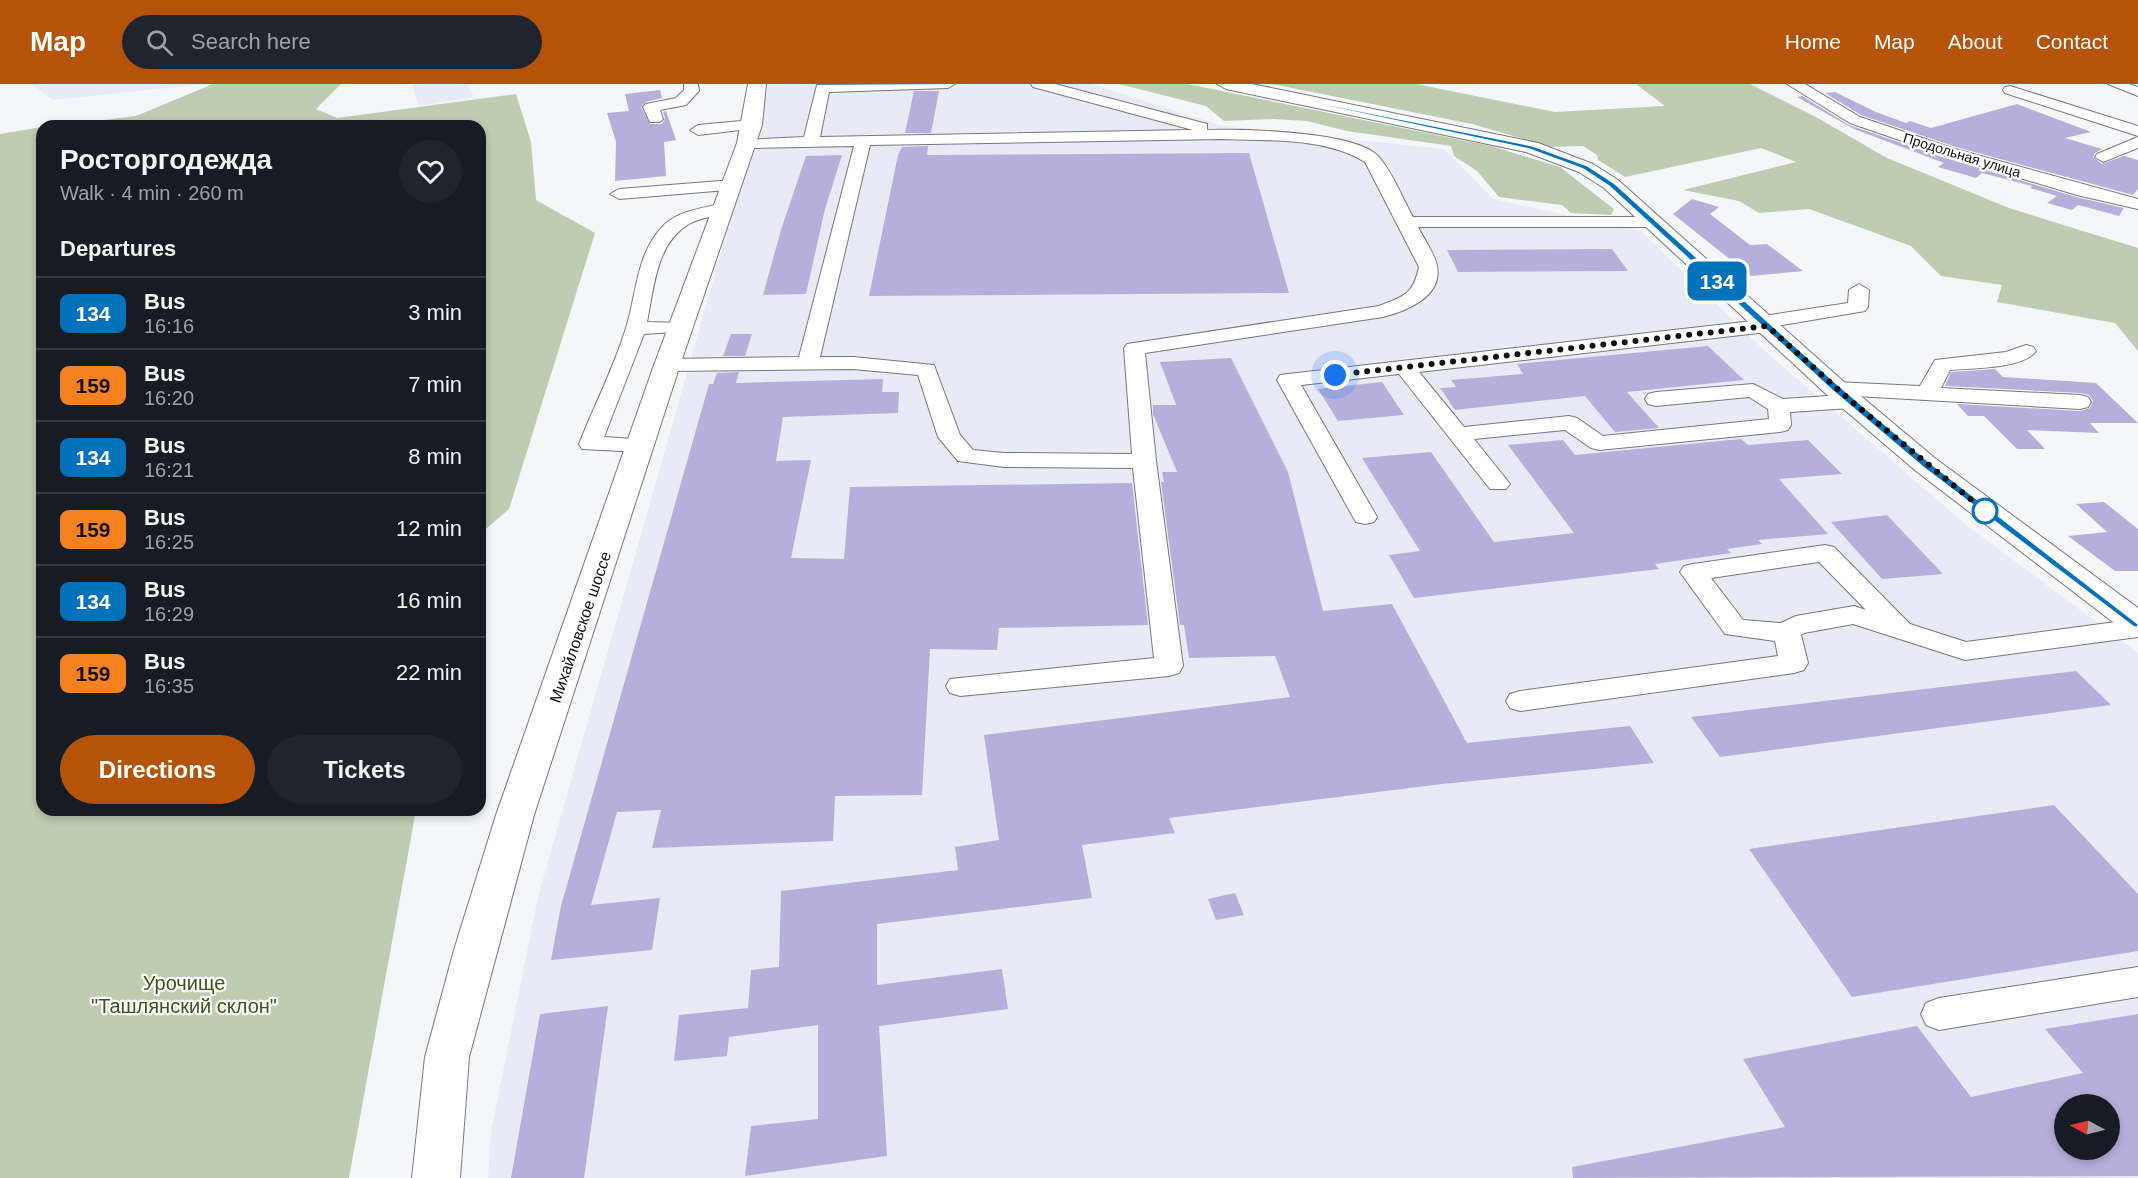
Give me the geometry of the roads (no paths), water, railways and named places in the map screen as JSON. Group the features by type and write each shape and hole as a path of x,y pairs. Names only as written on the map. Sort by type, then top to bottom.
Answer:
{"main road":[{"path":"1226,84 1424,123 1549,153 1586,168 1611,184 1843,394 1969,499 2138,626"},
{"name":"Михайловское шоссе","path":"436,1178 447,1057 475,950 515,815 642,445 667,365 728,196 751,110"}],"street":[{"path":"655,119 651,107 681,102 692,91 691,84"},
{"path":"811,142 823,86 948,84"},
{"path":"1038,84 1179,119 1222,134"},
{"name":"Продольная улица","path":"1794,84 1855,120 1949,152 2083,191 2138,204"},
{"path":"2115,84 2138,92"},
{"path":"2010,90 2138,131"},
{"path":"698,130 751,110 811,142 1222,134 1325,143 1365,153 1372,159 1407,222 1428,267 1425,283 1413,300 1372,313 1134,348 1144,461 1169,666 960,686"},
{"path":"808,363 863,141"},
{"path":"2103,157 2138,142"},
{"path":"681,171 683,183 728,196"},
{"path":"619,194 694,186"},
{"path":"642,445 590,444 636,328 649,272 665,232 684,219 728,196"},
{"path":"1407,222 1653,222"},
{"path":"1365,517 1288,380 1406,368 1765,324 1858,307 1859,290"},
{"path":"636,328 681,327"},
{"path":"1927,393 1941,364 2010,358 2026,351"},
{"path":"667,365 853,363 927,369 949,437 966,456 1004,460 1144,461"},
{"path":"1406,368 1498,484"},
{"path":"1656,399 1753,390 1779,406 1843,394 1927,393 2080,402"},
{"path":"1458,434 1569,423 1599,444 1780,425 1779,406"},
{"path":"1901,629 1825,553 1693,572 1735,628 1786,633 1796,625 1854,615 1965,651 2138,626"},
{"path":"1520,701 1794,663 1786,633"},
{"path":"1939,1014 2138,982"}],"park label":[{"name":"Урочище \"Ташлянский склон\"","path":"184,994"}]}
